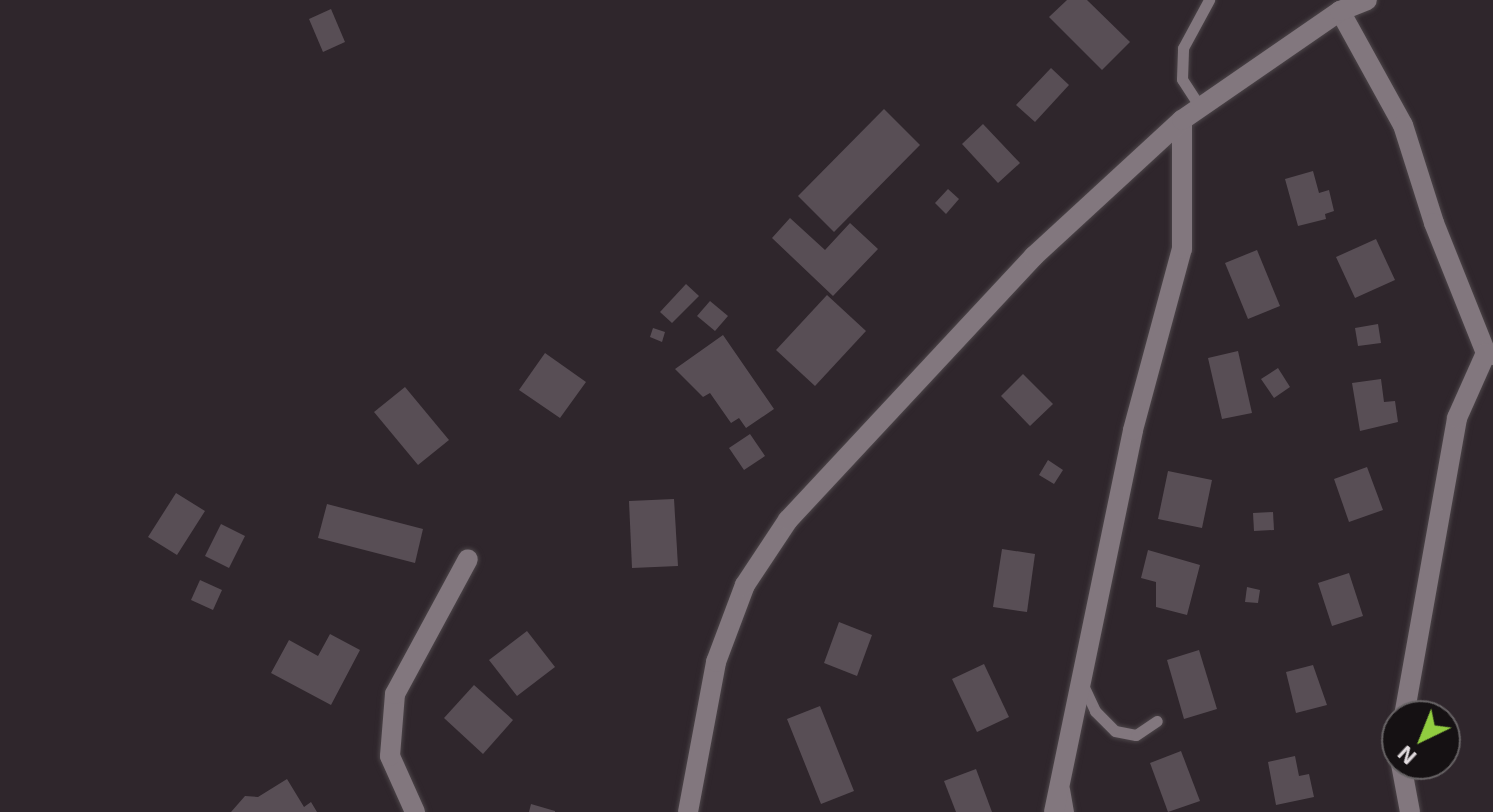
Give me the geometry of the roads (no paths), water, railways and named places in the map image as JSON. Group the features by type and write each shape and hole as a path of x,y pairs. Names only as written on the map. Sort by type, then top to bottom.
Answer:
{"street":[{"path":"688,812 716,662 745,585 788,520 1034,256 1182,120 1340,11 1367,0"},
{"path":"1340,11 1403,125 1434,223 1490,354 1457,418 1407,700"},
{"path":"1054,812 1133,430 1182,249 1182,120"},
{"path":"415,812 390,756 395,694 468,559"},
{"path":"1404,780 1410,812"}],"lane":[{"path":"1200,107 1182,79 1183,48 1209,0"},
{"path":"1081,681 1095,711 1115,731 1136,735 1157,721"},
{"path":"1061,777 1068,812"}]}
